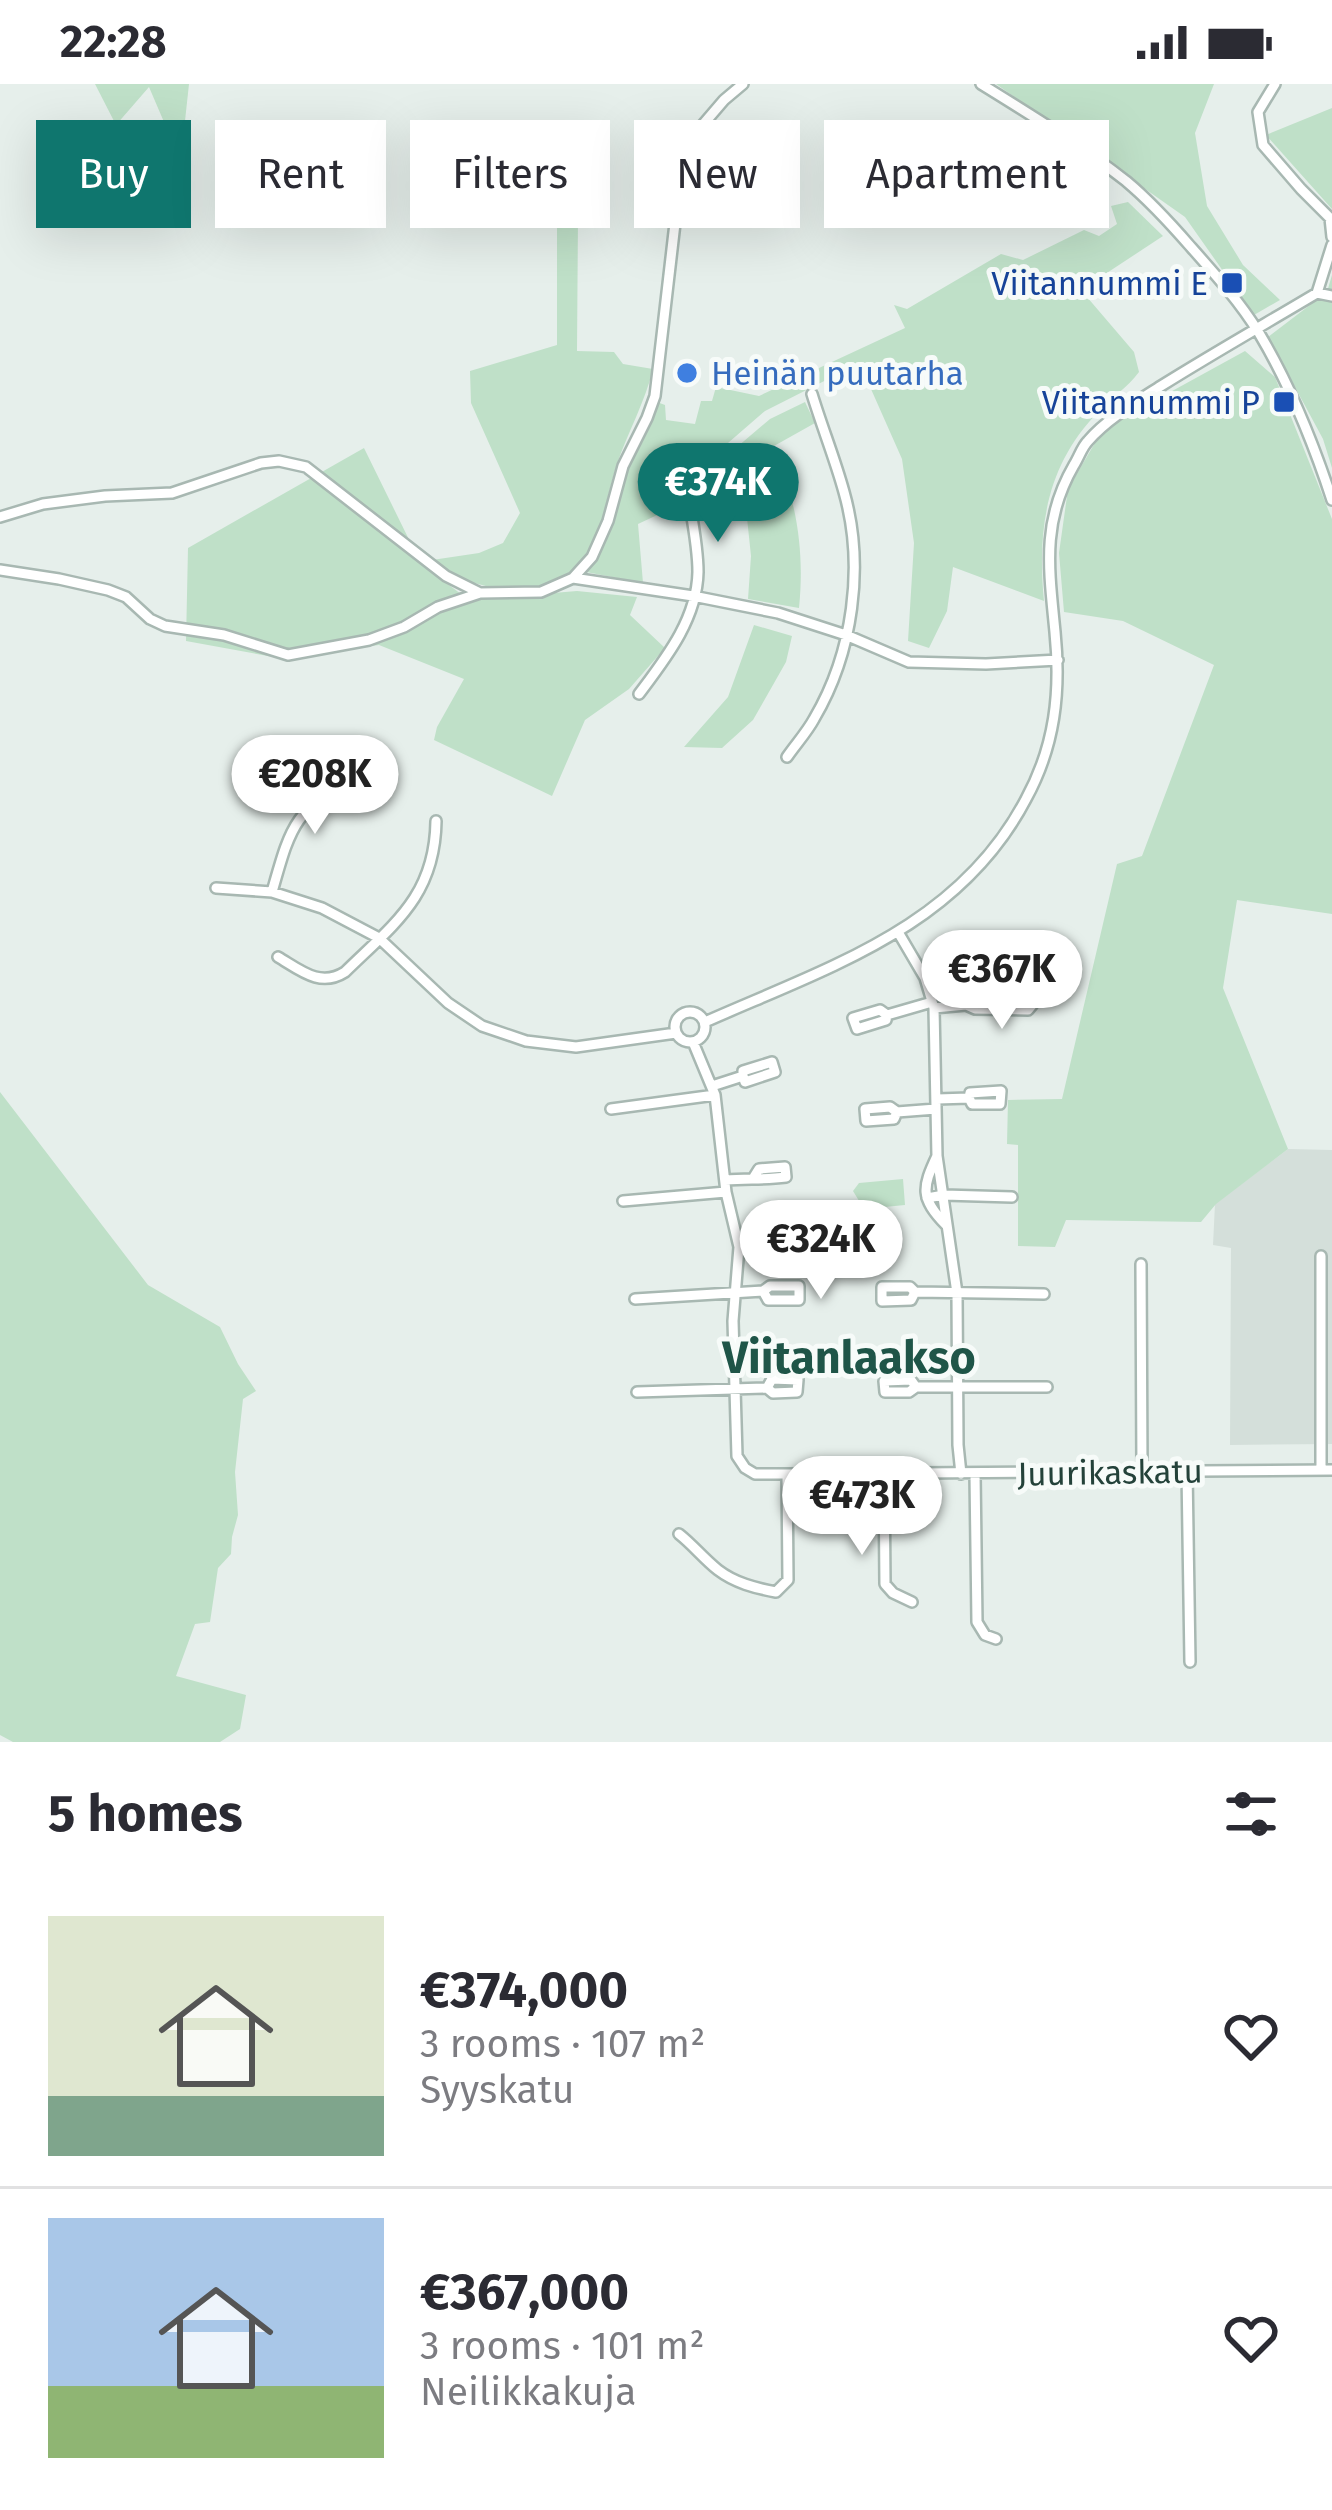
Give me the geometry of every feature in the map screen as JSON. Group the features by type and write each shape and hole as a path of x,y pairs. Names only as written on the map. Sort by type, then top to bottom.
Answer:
{"street":[{"path":"0,570 108,590 126,597 165,626 224,635 289,655 369,640 480,592 542,592 573,578 592,556 623,466 655,396 688,142 743,84"},
{"path":"981,84 1076,143 1157,208 1203,260 1257,329 1300,411 1332,500"},
{"path":"1275,84 1258,112 1263,145 1330,218 1332,241 1317,293"},
{"path":"705,1022 898,932 971,876 1013,825 1053,734 1058,660 1048,559 1051,520 1062,486 1088,441 1129,407 1225,346 1317,293 1332,296"},
{"path":"787,757 813,722 832,683 852,607 855,548 844,492 812,394"},
{"path":"0,518 43,504 172,493 279,461 306,467 446,576 480,592"},
{"path":"640,694 671,652 690,610 698,574 688,494"},
{"path":"573,578 778,613 909,662 1058,660"},
{"path":"272,892 293,829 311,803 358,779"},
{"path":"278,957 311,977 333,980 345,972 417,898 436,841 436,821"},
{"path":"216,888 272,892 322,908 380,938 448,1003 482,1026 526,1042 576,1047 676,1033"},
{"path":"898,932 925,978 933,1005 937,1156 957,1293 961,1474"},
{"path":"886,1015 933,1005 975,1009 1001,1004"},
{"path":"694,1012 705,1022 705,1032 693,1042 676,1033 677,1019 685,1013 694,1012"},
{"path":"693,1042 714,1090 739,1247 734,1388"},
{"path":"611,1109 714,1090 743,1076"},
{"path":"897,1112 969,1098"},
{"path":"937,1156 924,1187 936,1214 948,1227"},
{"path":"623,1201 726,1186 754,1177"},
{"path":"927,1198 1012,1197"},
{"path":"1321,1256 1326,1470"},
{"path":"1141,1264 1142,1470"},
{"path":"635,1299 763,1292"},
{"path":"915,1292 1044,1294"},
{"path":"916,1387 1047,1387"},
{"name":"Juurikaskatu","path":"734,1388 737,1456 755,1474 1326,1470"},
{"path":"637,1392 767,1388"},
{"path":"1187,1471 1190,1661"},
{"path":"884,1473 885,1584 892,1593 912,1602"},
{"path":"679,1534 717,1569 748,1586 776,1592 788,1580 788,1474"},
{"path":"975,1474 977,1622 985,1635 995,1639"}],"shaded area":[{"path":"1288,1149 1332,1150 1332,1444 1230,1445 1231,1248 1213,1245 1215,1204"}],"green space":[{"path":"95,84 189,84 185,120 163,120 149,87 120,120 113,120"},
{"path":"996,84 1214,84 1195,133 1207,206 1243,265 1280,300 1254,315 1185,217 1109,164 1109,120 1047,120"},
{"path":"1332,108 1332,209 1266,135"},
{"path":"1128,202 1163,236 1081,290 1134,352 1139,372 1081,432 1056,476 1044,523 1044,601 953,567 947,611 929,648 908,641 914,543 902,459 863,371 844,371 765,411 683,482 683,503 638,524 643,583 586,572 597,559 627,467 657,402 665,405 666,420 695,424 701,401 712,401 716,387 759,396 905,328 894,305 907,309 1001,254 1023,260 1084,230 1099,236 1117,224 1111,206"},
{"path":"557,228 578,228 577,351 614,352 623,364 653,369 646,393 617,464 602,520 579,566 533,587 497,588 464,579 432,560 479,553 503,543 520,513 471,403 470,371 557,345"},
{"path":"1332,275 1332,468 1323,439 1268,337 1327,292"},
{"path":"1245,351 1275,377 1332,519 1332,914 1237,900 1223,988 1288,1149 1216,1204 1201,1222 1066,1220 1055,1247 1018,1246 1018,1145 1007,1144 1008,1100 1062,1099 1117,864 1142,856 1214,665 1123,621 1064,612 1059,553 1068,489 1103,429"},
{"path":"805,402 815,423 774,446 797,525 799,608 748,599 747,518 732,480 694,498 697,481 770,419"},
{"path":"364,448 421,564 469,600 577,591 637,597 630,615 665,648 629,689 585,720 552,796 434,740 464,679 379,645 279,658 186,641 188,548"},
{"path":"754,625 792,636 786,662 753,720 722,748 684,747 728,697"},
{"path":"0,1092 148,1285 220,1327 256,1391 243,1399 235,1472 238,1515 231,1554 218,1568 210,1622 195,1624 176,1676 246,1695 240,1729 220,1742 13,1742 0,1735"},
{"path":"903,1179 905,1205 864,1209 853,1191 859,1183"}],"place":[{"name":"Viitannummi E","path":"1232,283"},
{"name":"Heinän puutarha","path":"687,373"},
{"name":"Viitannummi P","path":"1284,402"}],"district":[{"name":"Viitanlaakso","path":"849,1357"}]}
